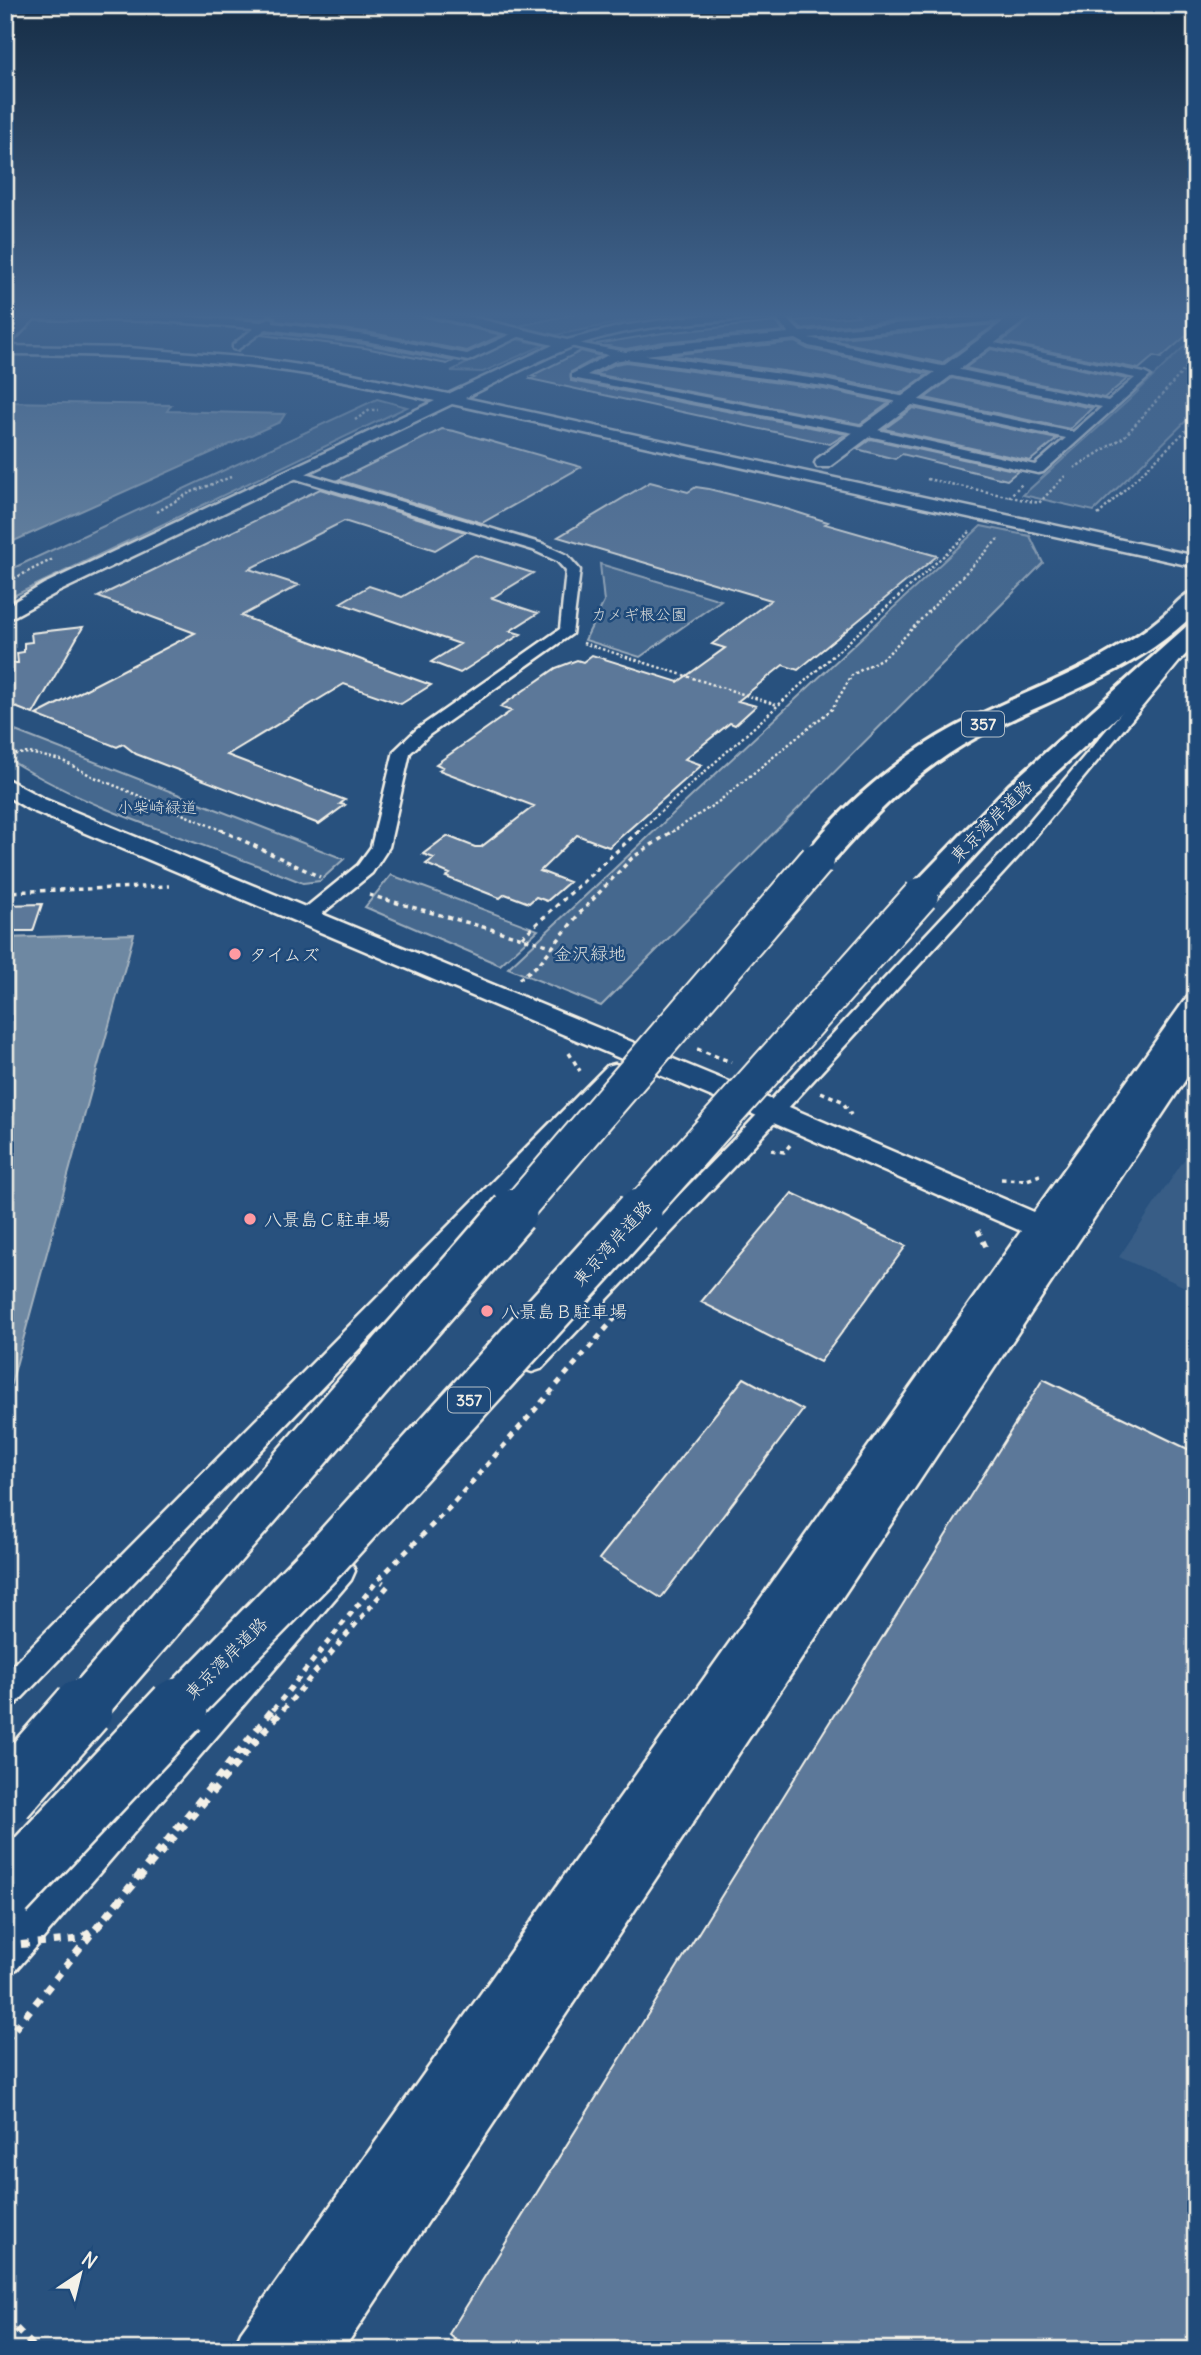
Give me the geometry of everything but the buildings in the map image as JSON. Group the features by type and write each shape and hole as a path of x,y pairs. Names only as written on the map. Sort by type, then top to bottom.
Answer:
{"highway":[{"name":"357","path":"5,1797 257,1511 871,800 919,762 965,733 1124,654 1166,626 1196,598"},
{"name":"東京湾岸道路","path":"5,1892 122,1765 328,1555 586,1271 921,895 1019,791 1196,631"}],"street":[{"path":"5,615 51,588 403,423"},
{"path":"562,423 1196,562"},
{"path":"636,423 651,426"},
{"path":"821,423 1038,469 1089,423"},
{"path":"848,469 817,462 875,423"},
{"path":"1013,423 1074,436"},
{"path":"295,474 538,547 562,558 573,570 567,631 423,732 402,751 380,848 365,869 306,916"},
{"path":"885,478 1196,546"},
{"path":"5,1956 442,1455 772,1111 1013,852 1160,678 1196,631"},
{"path":"5,785 36,804 772,1111 1054,1233"},
{"path":"313,2350 1054,1233 1196,1003"},
{"path":"259,2350 1054,1233 1196,1043"},
{"path":"5,1694 632,1053"}],"path":[{"path":"1009,497 1039,503 1072,470 1124,437 1137,423"},
{"path":"1098,515 1194,423"},
{"path":"522,937 972,531"},
{"path":"532,984 519,979 539,964 551,946 632,858 718,802 832,709 852,675 886,656 1001,536"},
{"path":"584,636 576,640 777,705"},
{"path":"5,755 39,752 72,764 92,776 236,837 330,882"},
{"path":"5,892 170,886"},
{"path":"371,887 365,894 551,946"},
{"path":"687,1045 739,1065"},
{"path":"798,1083 842,1101 845,1109 858,1118"},
{"path":"790,1146 802,1151"},
{"path":"999,1178 1027,1180 1046,1173"},
{"path":"973,1224 983,1237 988,1252 980,1264"},
{"path":"5,2041 380,1581 451,1506 625,1306"},
{"path":"5,1946 79,1939 97,1928 387,1586 380,1581"},
{"path":"5,2317 37,2350"},
{"path":"212,2350 220,2338"}],"shaded area":[{"path":"5,423 278,423 5,545"},
{"path":"134,934 5,1406 5,938"},
{"path":"1196,1142 1196,1292 1119,1257"}],"green space":[{"path":"326,423 374,423 5,600 7,571"},
{"path":"1103,423 1184,423 1094,511 1023,495"},
{"name":"金沢緑地","path":"981,526 1030,536 1043,563 601,1006 508,968"},
{"name":"カメギ根公園","path":"600,564 721,600 640,657 585,640 604,602"},
{"name":"小柴崎緑道","path":"5,727 344,859 320,881 303,883 154,828 44,780 10,760 5,755"},
{"path":"391,875 538,930 500,965 365,907"}],"place":[{"name":"タイムズ","path":"235,954"},
{"name":"八景島Ｃ駐車場","path":"250,1219"},
{"name":"八景島Ｂ駐車場","path":"487,1311"}]}
